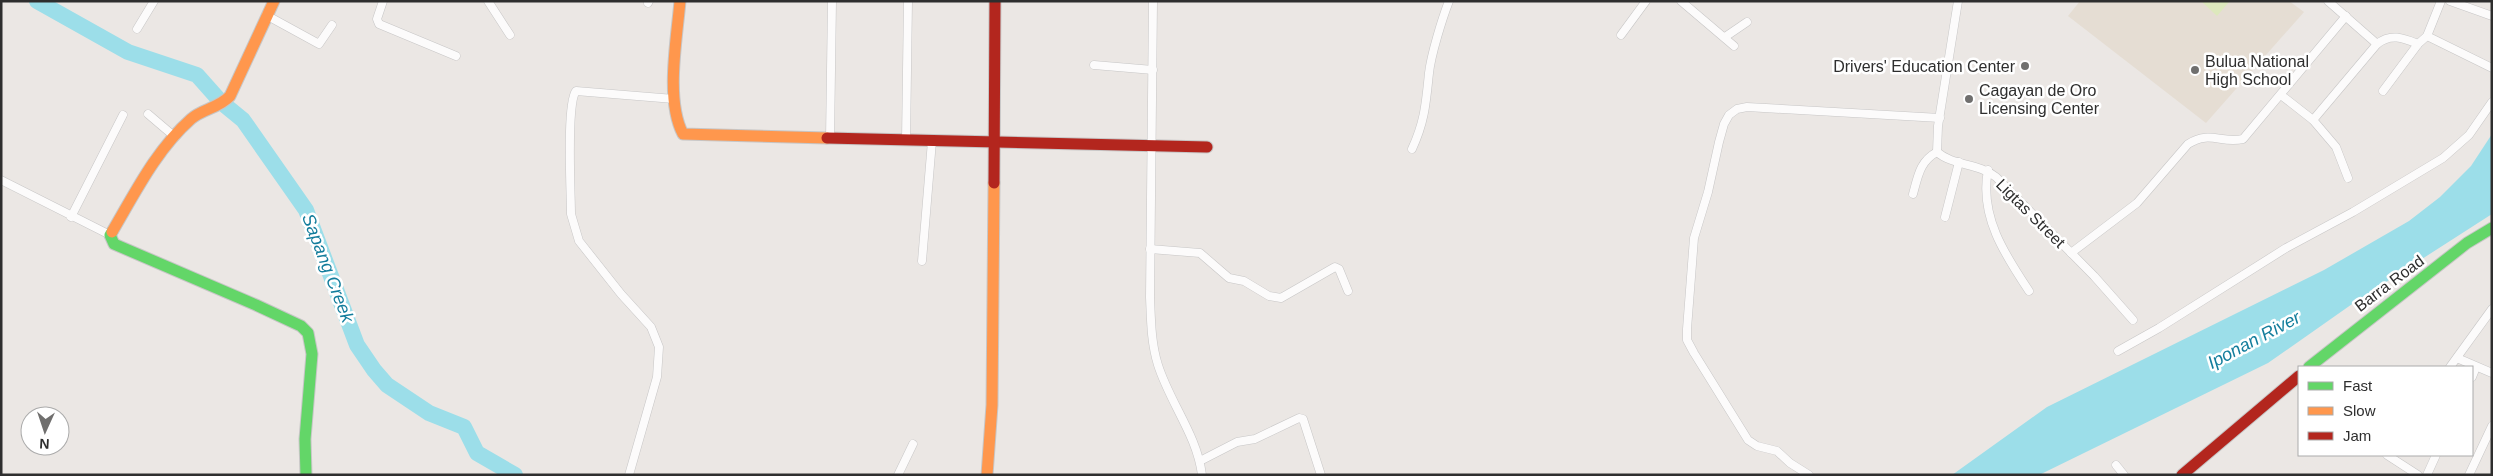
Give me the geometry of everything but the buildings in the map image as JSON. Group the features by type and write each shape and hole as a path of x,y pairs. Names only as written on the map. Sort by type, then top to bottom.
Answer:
{"street":[{"path":"137,28 154,1"},
{"path":"110,235 156,157 191,119 220,105 230,96 274,1"},
{"path":"383,1 376,19 379,24 456,56"},
{"path":"488,1 510,35"},
{"path":"680,1 674,99 677,124 683,134 1207,147"},
{"path":"830,139 832,1"},
{"path":"906,140 908,1"},
{"path":"987,475 992,405 995,1"},
{"path":"1153,1 1150,146 1150,249 1153,343 1158,366 1193,441 1200,461 1202,475"},
{"path":"1412,149 1427,104 1429,71 1449,1"},
{"path":"1621,35 1643,5 1634,1"},
{"path":"1681,1 1734,46"},
{"path":"1913,194 1920,167 1924,160 1937,152 1940,118 1958,1"},
{"path":"2328,1 2377,44"},
{"path":"2384,91 2418,44 2427,36 2441,1"},
{"path":"2450,1 2492,16"},
{"path":"266,16 318,44 332,24"},
{"path":"2070,253 2137,203 2188,144 2198,137 2210,136 2233,141 2243,139 2346,16"},
{"path":"1725,38 1747,22"},
{"path":"2312,120 2384,38 2396,36 2418,44"},
{"path":"2427,36 2492,68"},
{"path":"1094,65 1153,70"},
{"path":"629,475 657,377 659,347 651,327 621,294 579,241 574,228 571,186 572,99 576,91 674,99"},
{"path":"2281,95 2312,120 2336,147 2348,178"},
{"path":"2118,351 2159,328 2286,248 2353,212 2443,158 2470,135 2492,102"},
{"path":"1809,475 1790,463 1777,451 1757,446 1748,440 1687,340 1694,238 1708,192 1724,124 1737,109 1747,107 1940,118"},
{"path":"148,114 175,137"},
{"path":"71,217 123,115"},
{"path":"922,261 932,140"},
{"name":"Ligtas Street","path":"1937,152 1959,162 1988,170 2012,192 2133,320"},
{"path":"1945,217 1959,162"},
{"path":"1988,170 1985,184 1988,214 2006,257 2029,291"},
{"path":"1,180 110,235 114,244 256,305 300,326 308,333 312,354 305,439 306,475"},
{"name":"Barra Road","path":"2310,366 2468,243 2492,228"},
{"path":"1150,249 1200,253 1229,278 1244,282 1268,296 1281,298 1335,267 1339,269 1348,291"},
{"path":"2451,366 2492,309"},
{"path":"2457,358 2492,373"},
{"path":"2473,374 2476,367"},
{"path":"2182,475 2298,377"},
{"path":"1200,461 1237,442 1255,439 1300,418 1303,420 1321,475"},
{"path":"2469,475 2492,426"},
{"path":"898,475 913,444"},
{"path":"2390,456 2418,475"},
{"path":"2427,475 2436,456"},
{"path":"2116,465 2124,475"}],"shaded area":[{"name":"Bulua National High School","path":"2080,1 2289,1 2304,12 2206,123 2068,16"}],"green space":[{"path":"2201,1 2229,1 2229,2 2217,16"}],"water":[{"name":"Iponan River","path":"2492,134 2492,214 2355,302 2268,363 2039,475 1952,475 2047,407 2324,270 2409,221 2440,197 2471,166"}],"waterway":[{"name":"Sapang Creek","path":"37,1 128,52 197,75 221,102 243,120 306,210 357,345 374,370 387,385 429,413 464,427 477,453 515,475"}],"traffic: fast":[{"path":"2310,366 2467,243 2492,228"},
{"path":"112,232 110,235 114,244 256,305 301,326 308,333 312,354 305,439 306,475"}],"traffic: slow":[{"path":"112,232 147,172 178,131 195,116 221,103 230,96 274,1"},
{"path":"680,1 673,87 678,120 683,134 827,138"},
{"path":"987,475 992,405 994,183"}],"traffic: jam":[{"path":"994,183 995,1"},
{"path":"827,138 1207,147"},
{"path":"2182,475 2298,377"}],"place":[{"name":"Drivers' Education Center","path":"2025,66"},
{"name":"Bulua National High School","path":"2195,70"},
{"name":"Cagayan de Oro Licensing Center","path":"1969,99"}]}
